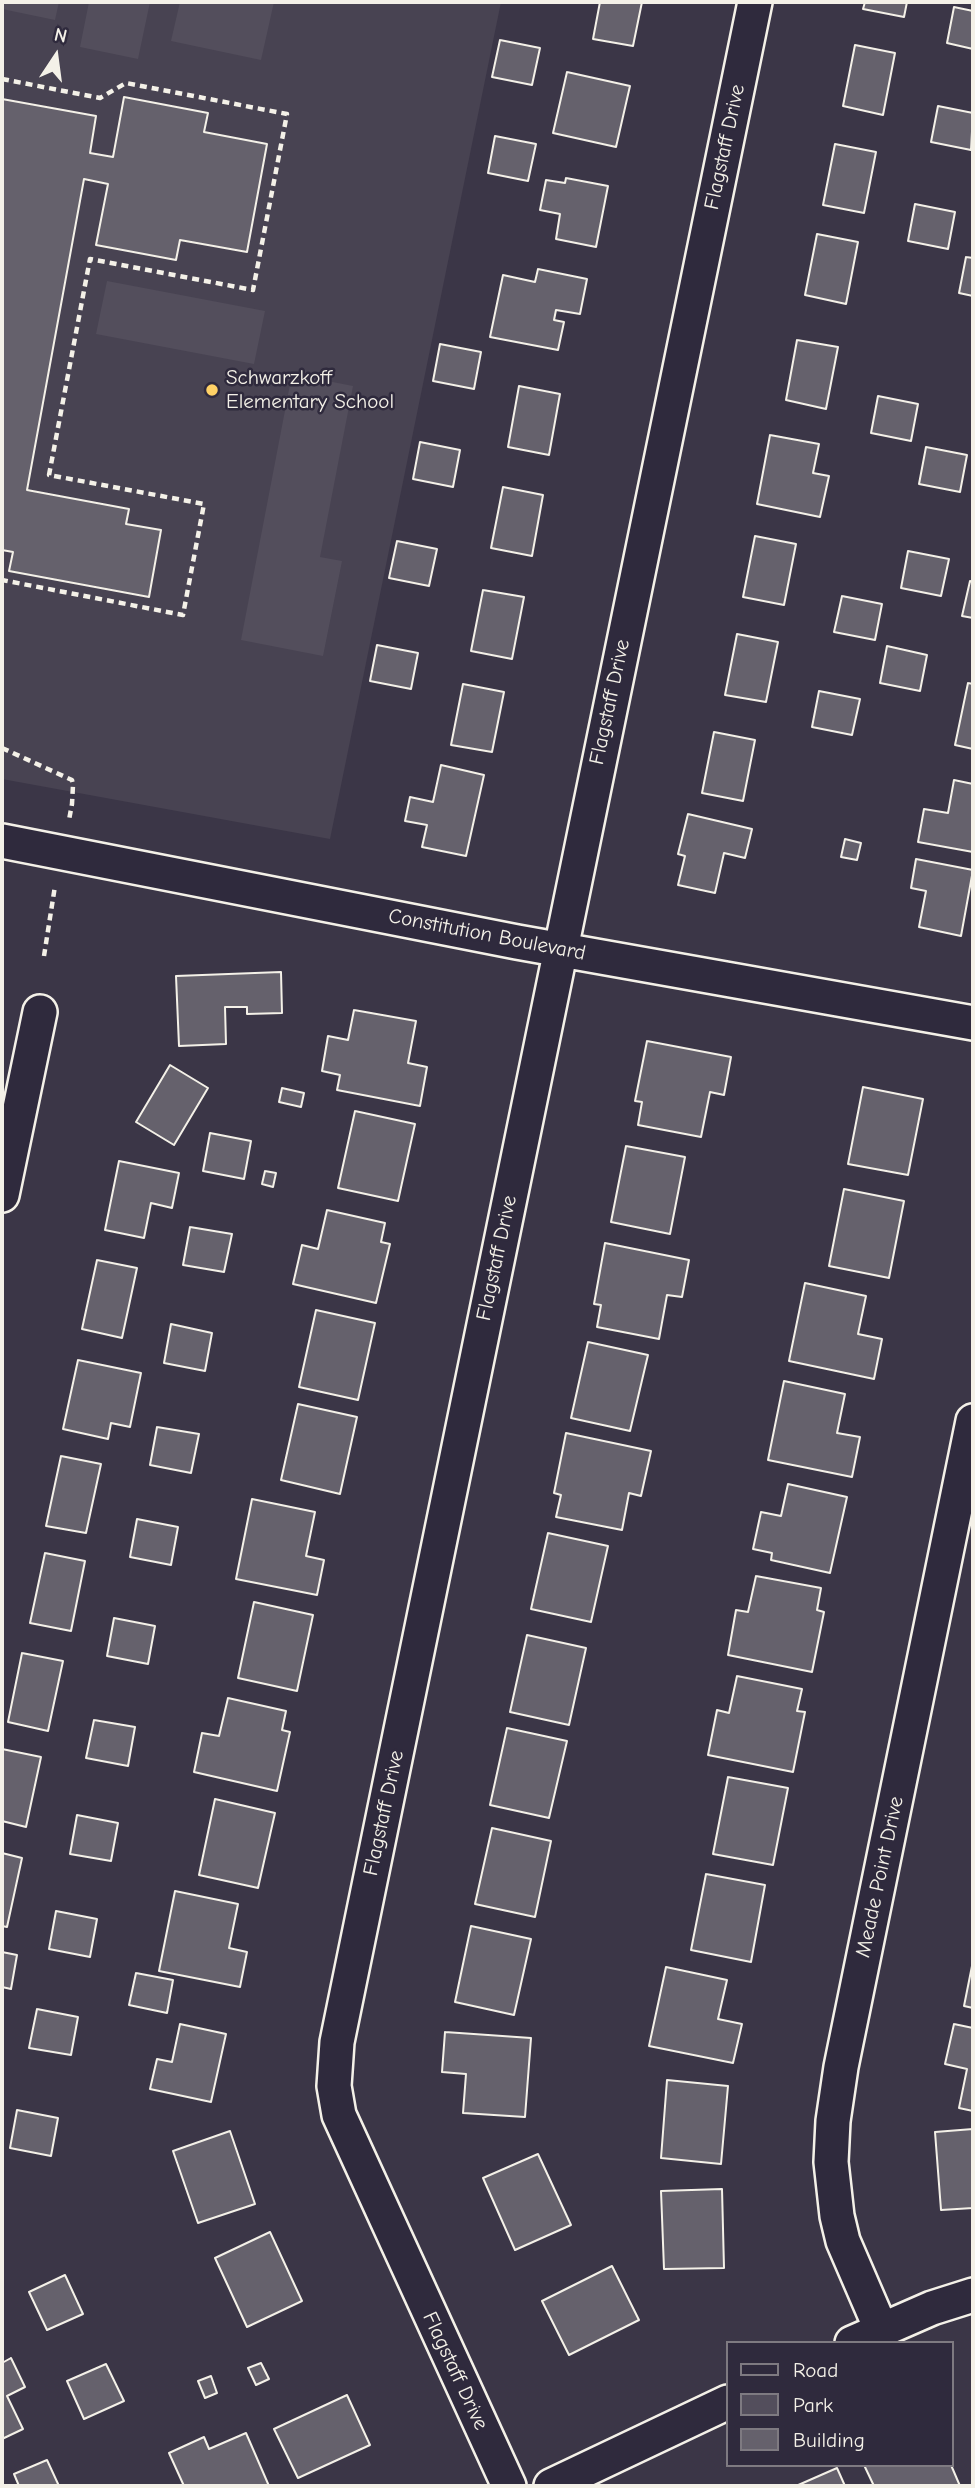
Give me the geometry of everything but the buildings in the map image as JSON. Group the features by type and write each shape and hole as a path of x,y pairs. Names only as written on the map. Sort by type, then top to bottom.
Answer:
{"street":[{"name":"Flagstaff Drive","path":"509,2486 349,2141 339,2115 334,2086 340,2028 755,2"},
{"name":"Constitution Boulevard","path":"2,841 560,948 973,1023"},
{"path":"2,1195 40,1012"},
{"name":"Meade Point Drive","path":"866,2336 836,2216 831,2162 833,2121 841,2067 973,1421"},
{"path":"866,2336 932,2308 973,2295"},
{"path":"551,2486 726,2403"}],"path":[{"path":"2,79 100,98 126,83 287,114 253,290 90,259 49,475 204,504 183,615 2,580"},
{"path":"2,748 72,780 72,804 66,831"},
{"path":"44,956 56,878"}],"shaded area":[{"name":"Schwarzkoff Elementary School","path":"2,2 501,2 330,839 2,779"}],"green space":[{"path":"2,2 59,2 55,20 2,9"},
{"path":"89,2 150,2 138,59 80,47"},
{"path":"180,2 274,2 261,60 171,41"},
{"path":"107,281 265,311 254,364 96,334"},
{"path":"292,374 353,386 320,557 342,561 323,656 241,640"}],"place":[{"name":"Schwarzkoff Elementary School","path":"212,390"}]}
